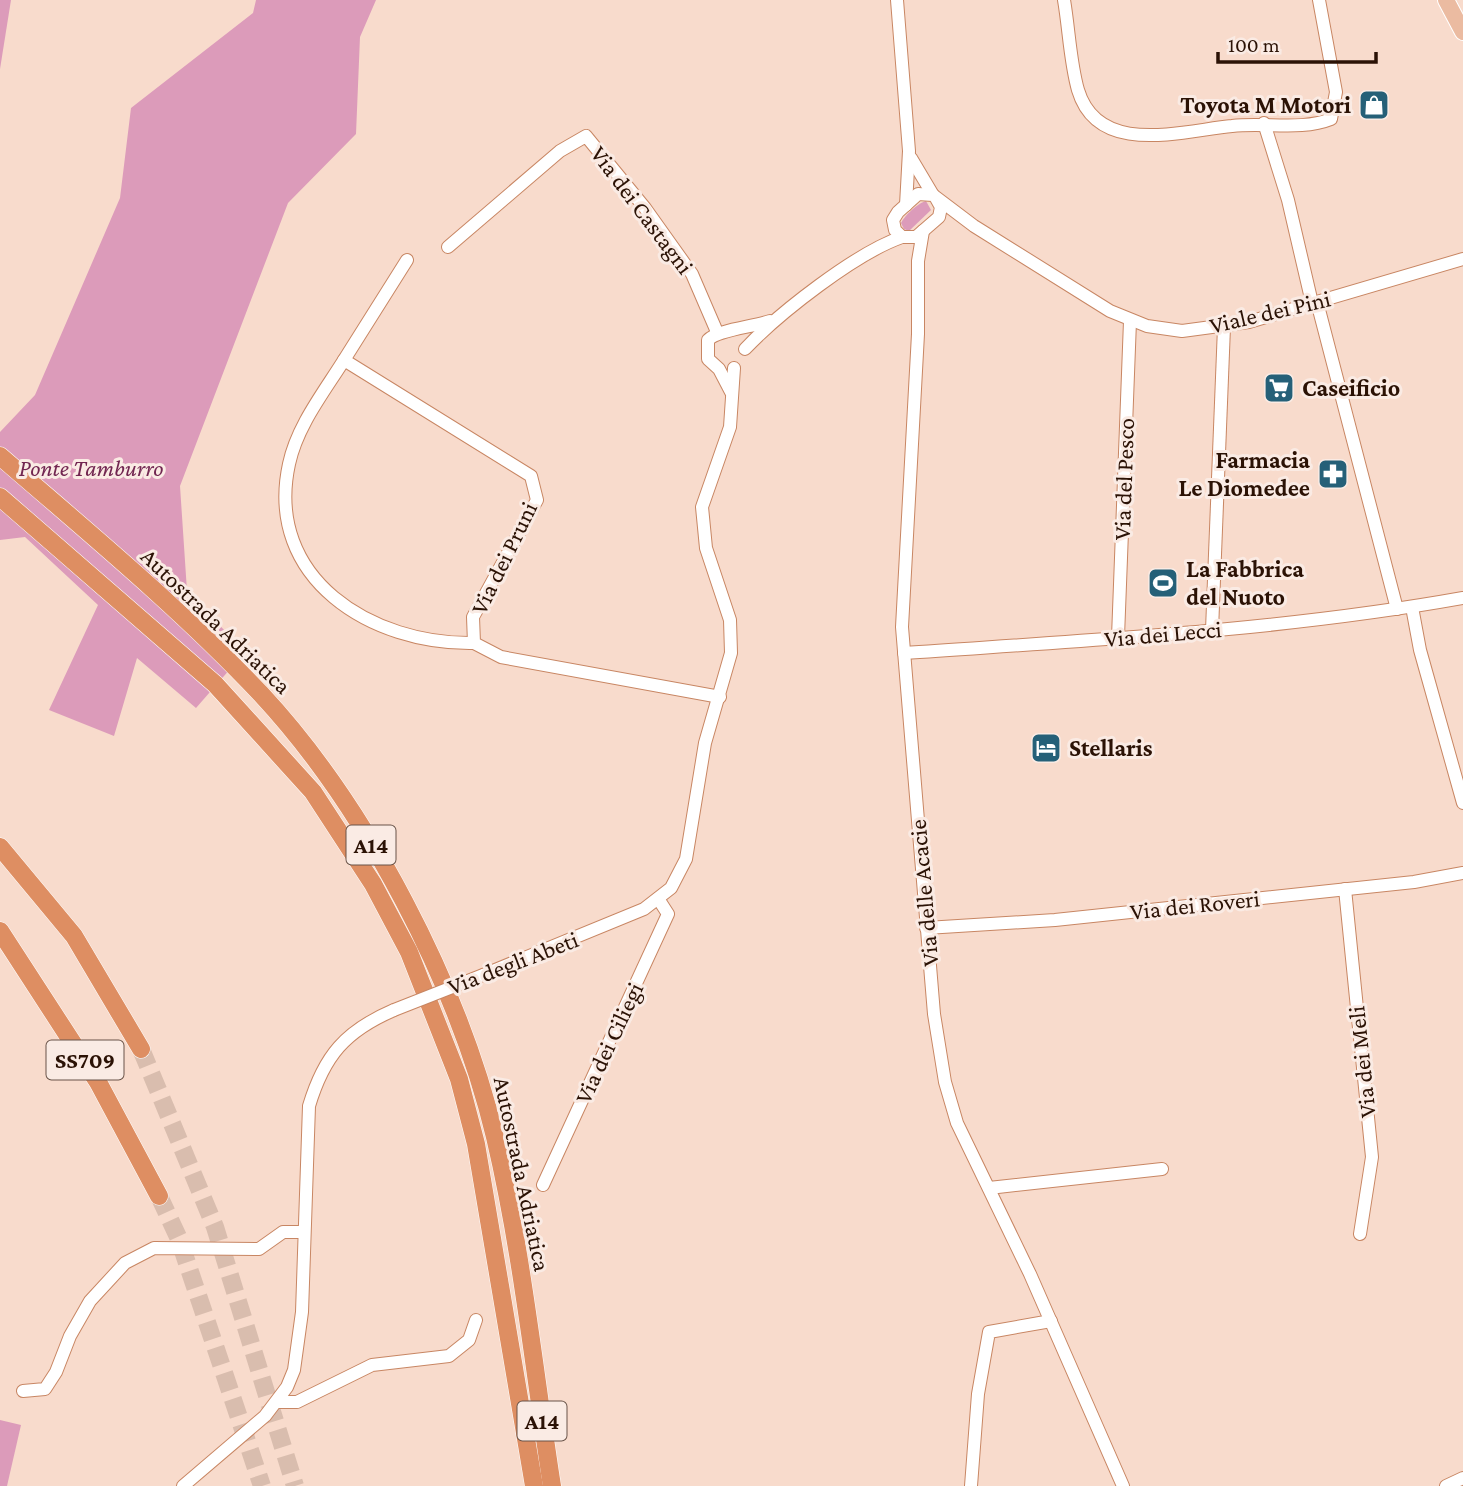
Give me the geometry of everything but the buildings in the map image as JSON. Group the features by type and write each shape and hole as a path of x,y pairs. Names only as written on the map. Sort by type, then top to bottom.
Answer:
{"highway":[{"name":"Autostrada Adriatica","path":"0,456 226,659 263,696 321,767 416,925 456,1013 476,1072 497,1149 552,1486"},
{"name":"Autostrada Adriatica","path":"0,497 215,684 313,792 373,884 413,963 459,1079 476,1144 534,1486"},
{"name":"SS709","path":"0,847 74,936 141,1049"},
{"name":"SS709","path":"0,931 98,1082 159,1196"},
{"path":"532,1356 561,1486"}],"main road":[{"path":"1446,0 1463,33"}],"street":[{"path":"897,0 909,151 906,205"},
{"path":"1064,0 1078,91 1099,122 1133,136 1264,123 1312,127 1331,119 1336,92 1319,0"},
{"path":"1264,123 1397,608"},
{"name":"Via dei Castagni","path":"448,247 560,151 586,136 607,166 646,208 692,274 716,332"},
{"path":"909,151 920,177 934,197 941,207 935,221 916,237 904,238 893,225 895,216 918,194 934,197"},
{"name":"Viale dei Pini","path":"934,197 974,226 1130,321 1182,331 1224,327 1463,259"},
{"name":"Viale dei Pini","path":"935,221 946,219 974,226"},
{"name":"Via degli Abeti","path":"878,246 893,225"},
{"name":"Via delle Acacie","path":"923,230 918,261 918,334 902,579 904,653 934,1014 945,1082 957,1123 1051,1321 1123,1486"},
{"name":"Via degli Abeti","path":"183,1486 277,1402 287,1387 298,1352 309,1106 318,1074 336,1048 360,1027 394,1010 577,939 659,900 671,888 686,859 705,744 720,697 732,637 721,589 703,535 702,507 730,428 734,368 742,360 745,349 774,319 878,246 904,238"},
{"name":"Via delle Acacie","path":"904,238 918,261"},
{"path":"407,260 307,419 289,461 286,483 288,516 295,542 309,569 328,595 354,615 408,635 455,643 474,643"},
{"name":"Via degli Abeti","path":"731,392 719,369 710,362 706,351 708,340 716,332 732,331 774,319"},
{"name":"Via del Pesco","path":"1118,637 1130,321"},
{"path":"1212,630 1224,327"},
{"path":"732,331 741,338 745,349"},
{"name":"Via dei Pruni","path":"344,360 531,476 537,500 473,617 474,643 501,657 720,697"},
{"path":"719,369 734,368"},
{"name":"Via dei Lecci","path":"904,653 1212,630 1412,607 1463,598"},
{"path":"1412,607 1420,650 1463,803"},
{"name":"Via dei Roveri","path":"926,928 1055,920 1345,889 1463,873"},
{"name":"Via dei Meli","path":"1345,889 1372,1157 1360,1234"},
{"name":"Via dei Ciliegi","path":"542,1185 641,977 667,914 659,900"},
{"path":"989,1188 1162,1169"},
{"path":"23,1391 45,1389 90,1301 125,1263 154,1248 260,1249 283,1232 304,1232"},
{"path":"277,1402 297,1402 372,1365 449,1356 469,1340 476,1320"},
{"path":"971,1486 978,1394 989,1332 1051,1321"},
{"path":"1446,1486 1463,1478"}],"green space":[{"path":"0,0 11,0 0,69"},
{"name":"Ponte Tamburro","path":"256,0 376,0 360,37 356,134 288,203 180,486 187,591 245,652 196,708 137,658 114,736 49,710 98,605 25,537 0,540 0,432 35,395 120,198 131,108 253,13"},
{"path":"926,201 931,210 909,231 904,229 901,223 905,216"},
{"path":"0,1420 21,1425 7,1486 0,1486"}],"tunnel":[{"path":"141,1049 215,1227 295,1486"},
{"path":"159,1196 179,1239 262,1486"}],"place":[{"name":"Toyota M Motori","path":"1374,105"},
{"name":"Caseificio","path":"1279,388"},
{"name":"Farmacia Le Diomedee","path":"1333,474"},
{"name":"La Fabbrica del Nuoto","path":"1163,583"},
{"name":"Stellaris","path":"1046,748"}]}
